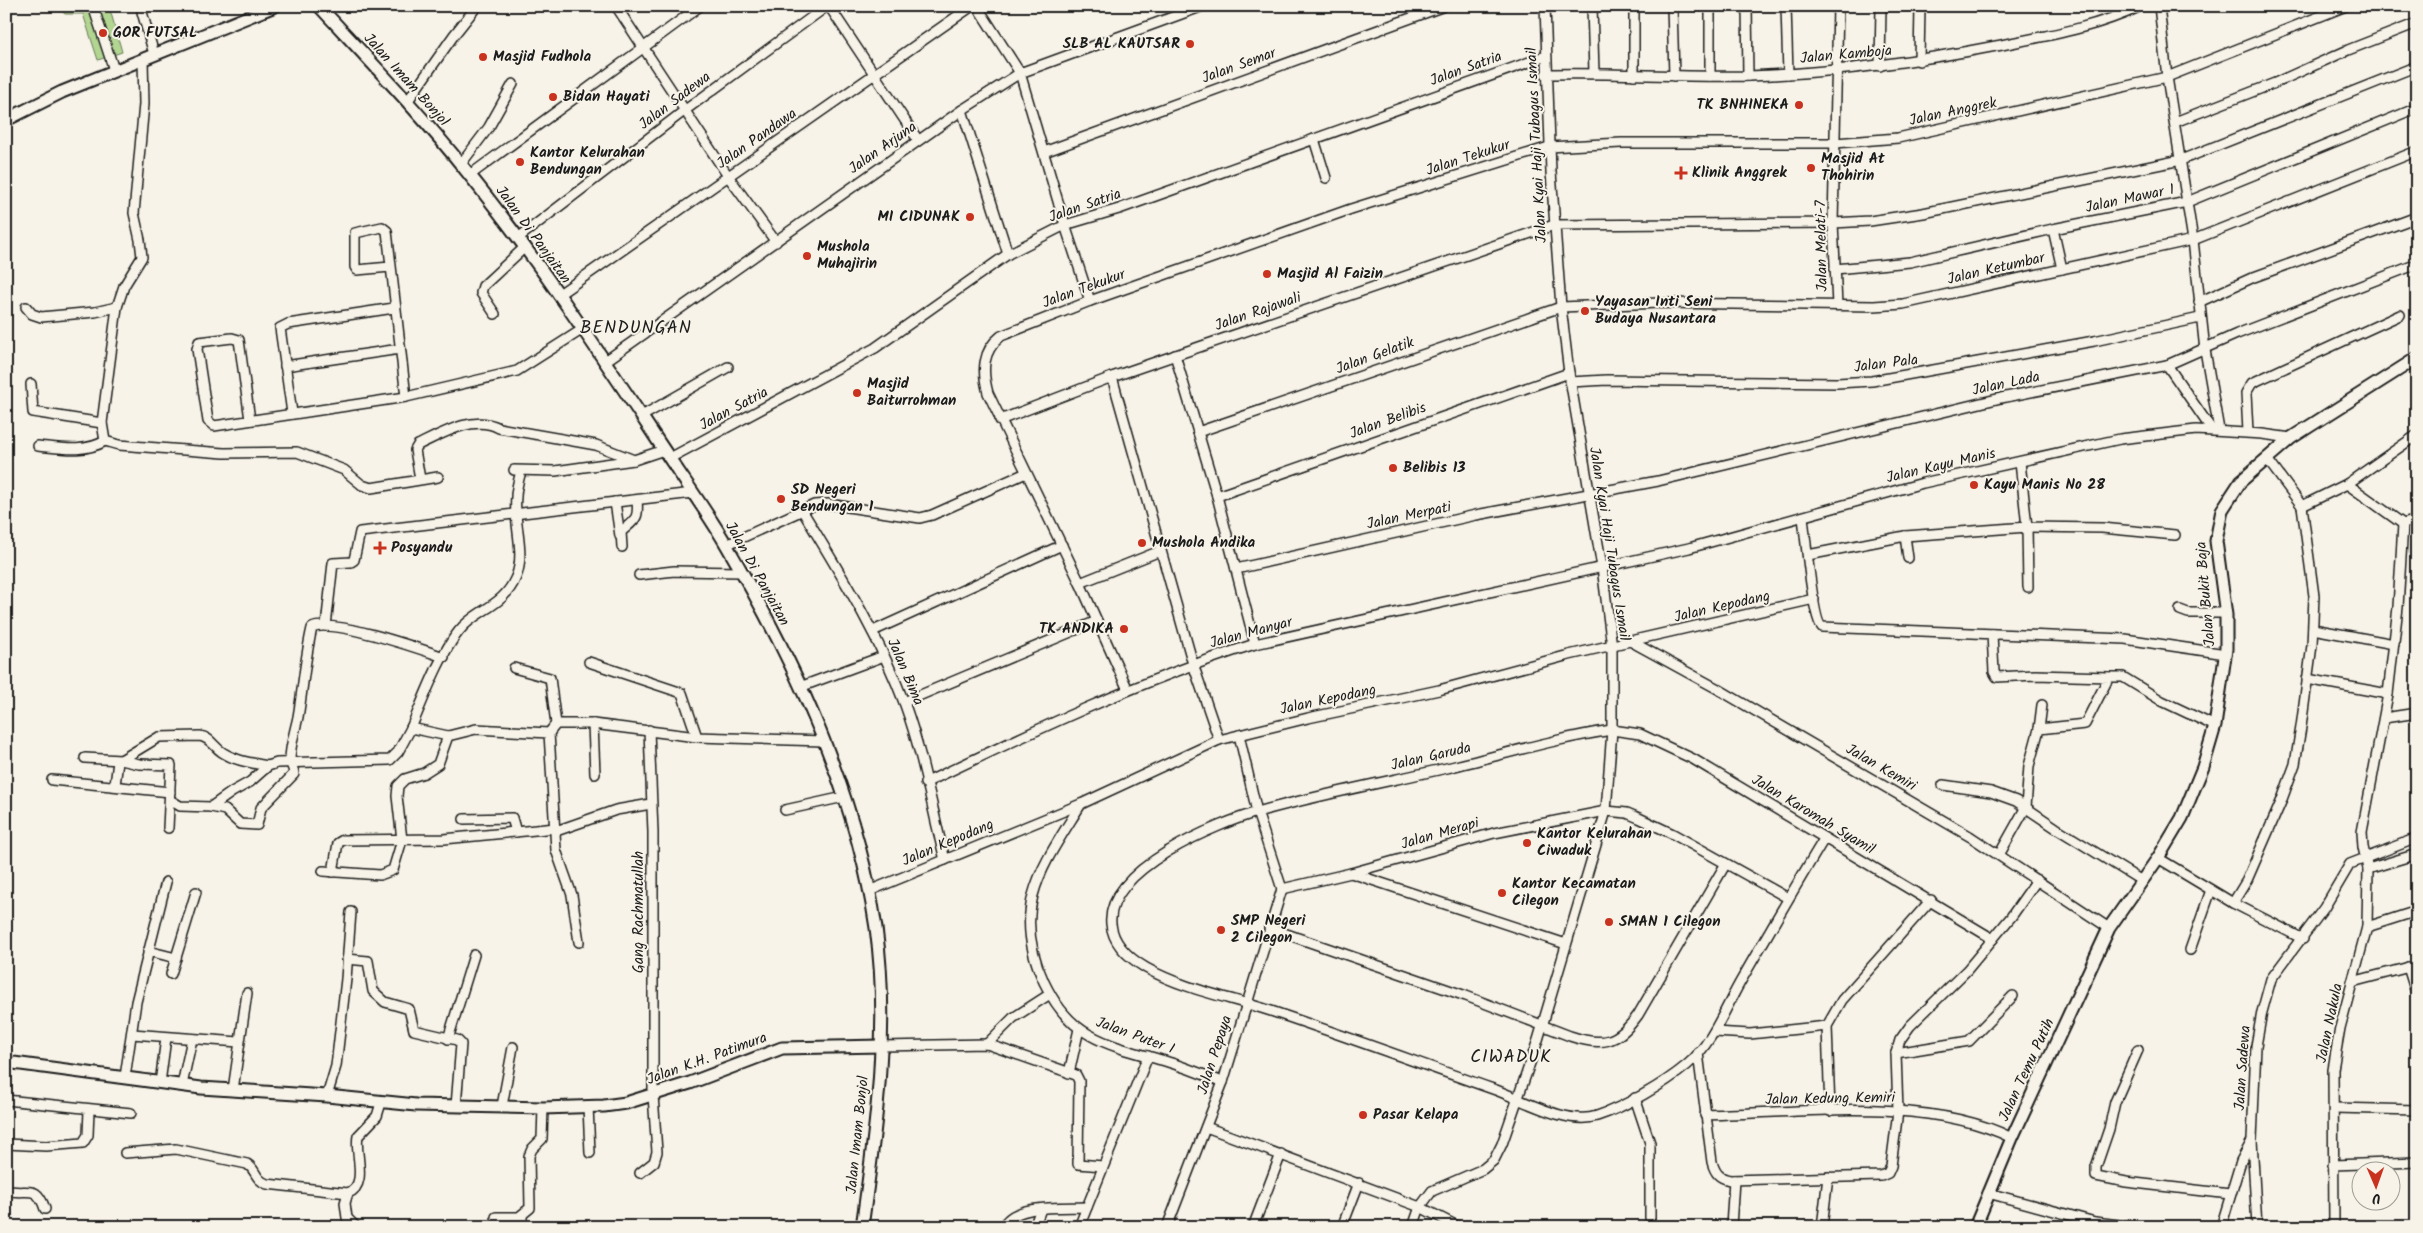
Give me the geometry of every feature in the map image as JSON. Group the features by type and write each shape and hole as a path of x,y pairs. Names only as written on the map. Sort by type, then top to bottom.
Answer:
{"street":[{"path":"93,6 114,70"},
{"path":"143,6 142,12 154,54"},
{"path":"6,120 62,92 275,6"},
{"name":"Jalan Imam Bonjol","path":"320,6 470,174"},
{"path":"407,102 477,6"},
{"path":"616,6 728,176 776,242"},
{"path":"470,174 700,6"},
{"path":"828,6 918,140"},
{"name":"Jalan Sadewa","path":"495,314 484,300 482,288 522,243 684,110 828,6"},
{"name":"Jalan Pandawa","path":"558,295 972,6"},
{"path":"977,6 1020,73 1064,226 1090,301"},
{"name":"Jalan Arjuna","path":"604,362 918,140 1020,73 1203,6"},
{"name":"Jalan Semar","path":"1044,152 1444,6"},
{"name":"Jalan Kyai Haji Tubagus Ismail","path":"1420,1206 1432,1191 1482,1169 1494,1160 1502,1144 1542,1025 1606,811 1612,730 1612,647 1602,567 1569,377 1561,307 1549,147 1545,6"},
{"path":"1592,6 1594,73"},
{"path":"1634,6 1634,75"},
{"path":"1672,6 1674,76"},
{"path":"1710,6 1710,76"},
{"path":"1747,6 1748,76"},
{"path":"1786,6 1788,74"},
{"name":"Jalan Melati-7","path":"1837,305 1833,223 1838,6"},
{"path":"1880,66 1881,6"},
{"path":"1919,61 1920,6"},
{"name":"Jalan Kamboja","path":"1546,74 1748,76 1836,72 1919,61 2092,26 2141,6"},
{"path":"2159,6 2167,77 2193,240 2200,318 2216,430"},
{"name":"Jalan Anggrek","path":"1549,147 1621,143 1835,143 1898,138 2167,77 2346,6"},
{"path":"2175,122 2281,81 2348,50 2417,23"},
{"name":"Jalan Satria","path":"516,514 517,470 572,469 667,454 875,348 1008,254 1064,226 1119,209 1546,56"},
{"path":"105,441 102,424 117,307 124,286 142,257 134,208 144,110 143,59"},
{"name":"Jalan Rajawali","path":"1000,420 1175,355 1554,225 1833,223 1870,221 1914,214 2181,160 2417,66"},
{"path":"460,164 489,127 512,84"},
{"name":"Jalan Mawar 1","path":"1835,269 1904,263 2053,229 2187,202 2417,108"},
{"path":"962,110 1008,254"},
{"path":"1314,139 1326,178"},
{"name":"Jalan Tekukur","path":"1128,690 1062,545 1000,420 985,383 986,352 991,344 1001,336 1090,301 1351,209 1549,147"},
{"name":"Jalan Ketumbar","path":"1561,307 1660,303 1903,304 2193,240 2417,151"},
{"name":"Jalan Di Panjaitan","path":"470,174 583,329 693,493 741,572 800,687 844,797 869,891 882,985 882,1046"},
{"path":"2199,302 2254,278 2417,217"},
{"path":"390,267 357,270 355,267 355,233 386,228 390,267 394,308 406,396"},
{"path":"2053,229 2062,269"},
{"name":"Jalan Lada","path":"1588,493 1658,481 2001,398 2167,364 2205,350 2237,334 2417,264"},
{"path":"26,307 32,314 41,317 95,312 117,307"},
{"name":"Jalan Gelatik","path":"1198,432 1561,307"},
{"path":"292,414 279,330 283,326 394,308"},
{"path":"2248,432 2246,393 2252,383 2400,315"},
{"name":"Jalan Pala","path":"1569,377 1607,380 1837,383 1872,381 2085,342 2200,318"},
{"path":"250,420 240,340 232,338 199,342 197,348 209,423 217,426 406,396 517,371 545,356 583,329"},
{"path":"285,366 400,349"},
{"path":"1175,355 1217,496 1255,644"},
{"name":"Jalan Bukit Baja","path":"2109,928 2158,858 2182,818 2203,767 2215,726 2226,654 2226,612 2216,540 2222,510 2233,490 2247,475 2291,438 2417,358"},
{"path":"2167,364 2216,430"},
{"path":"642,416 728,367"},
{"name":"Jalan Belibis","path":"1217,496 1569,377"},
{"path":"1112,378 1193,664 1219,740"},
{"path":"31,384 33,412 102,424"},
{"path":"420,479 415,450 418,445 469,424 480,422 596,445 634,460"},
{"name":"Jalan Kayu Manis","path":"1602,567 1689,548 1923,483 2120,439 2196,430 2248,432 2291,438"},
{"path":"2302,506 2347,484 2417,435"},
{"path":"38,446 85,448 97,446 105,441 118,444 224,453 297,452 344,470 362,485 371,488 388,487 420,479 438,477"},
{"path":"2233,903 2247,880 2295,764 2313,629 2314,596 2302,506 2267,459"},
{"path":"2020,462 2027,527 2028,587"},
{"path":"726,545 802,510 828,504 920,518 1026,473"},
{"path":"2347,484 2403,524 2417,520"},
{"path":"326,626 333,563 352,562 354,560 360,532 693,493"},
{"name":"Jalan Merpati","path":"1236,569 1476,515 1588,493"},
{"path":"620,536 636,519 637,500"},
{"path":"615,502 622,547"},
{"name":"Jalan Bima","path":"802,510 872,631 904,702 919,750 945,860"},
{"path":"119,761 160,737 200,736 206,737 222,752 237,760 268,766 290,762 354,763 390,760 398,752 411,728 444,657 459,631 498,602 508,592 514,582 520,564 516,514"},
{"path":"1803,516 1814,599 1818,622 1822,627 2125,639 2226,654"},
{"name":"Jalan Nakula","path":"2334,1227 2333,1069 2340,1028 2367,927 2368,869 2362,832 2388,694 2394,644 2403,524"},
{"path":"1808,555 1905,536 2027,527 2102,528 2175,535"},
{"path":"1905,536 1908,558"},
{"path":"872,631 1062,545"},
{"path":"1080,583 1160,552"},
{"name":"Jalan Manyar","path":"926,782 1128,690 1193,664 1255,644 1602,567"},
{"path":"639,575 674,571 741,572"},
{"name":"Jalan Kepodang","path":"869,891 1081,804 1219,740 1439,690 1568,656 1814,599"},
{"path":"2180,610 2188,613 2226,612"},
{"path":"904,702 1097,621"},
{"path":"52,780 115,786 170,796 180,806 211,807 225,810 240,824 257,825 261,808 294,774 290,762 312,628 320,625 362,632 444,657"},
{"path":"2313,629 2394,644"},
{"path":"1992,634 1994,672 1997,677 2035,675 2123,677 2162,701 2215,726"},
{"name":"Jalan Kemiri","path":"1632,642 1852,767 1999,855 2109,928"},
{"path":"800,687 884,656"},
{"path":"589,662 682,693 697,737"},
{"path":"514,668 550,678 556,724 550,733 557,855 572,895 579,942"},
{"path":"2039,729 2085,724 2109,677"},
{"path":"2307,679 2388,694"},
{"path":"1999,855 2026,807 2029,766 2039,729 2042,705"},
{"path":"2384,718 2417,713"},
{"path":"556,724 594,724 697,737 823,741"},
{"path":"594,724 595,774"},
{"path":"411,728 448,736 476,729 500,732 550,733"},
{"name":"Gang Rachmatullah","path":"640,1173 654,1162 657,1152 653,1095 653,832 649,730"},
{"name":"Jalan Garuda","path":"1612,730 1257,812 1161,854 1129,882 1115,900 1111,915 1115,940 1141,966 1168,980 1267,1010 1575,1119 1596,1116 1635,1098 1687,1065 1698,1053 1714,1032 1788,898 1824,840"},
{"name":"Jalan Karomah Syamil","path":"1612,730 1640,734 1692,759 1824,840 1931,900 1993,939"},
{"path":"1238,735 1257,812 1282,888"},
{"path":"323,871 372,875 388,873 393,870 402,840 397,796 398,786 405,779 438,764 448,736"},
{"path":"85,758 139,764 170,764 168,828"},
{"path":"115,786 119,761"},
{"path":"211,807 250,782 268,766"},
{"path":"1942,785 1991,792 2016,801 2142,881"},
{"path":"785,810 844,797"},
{"path":"333,872 340,841 444,839 556,829 616,810 651,804"},
{"name":"Jalan Puter I","path":"1081,804 1041,871 1032,897 1029,931 1031,947 1050,994 1079,1029 1108,1043 1222,1082"},
{"name":"Jalan Merapi","path":"1282,888 1351,873 1494,833 1606,811 1627,813 1673,834 1725,865 1788,898"},
{"path":"464,819 512,818 516,832"},
{"name":"Jalan Sadewa","path":"2257,1227 2252,1140 2256,1046 2262,1012 2271,979 2324,908 2350,864 2417,838"},
{"path":"2368,869 2417,854"},
{"path":"2158,858 2233,903 2302,939"},
{"path":"1270,928 1466,996 1587,1041 1601,1043 1622,1034 1638,1015 1725,865"},
{"path":"1351,873 1566,944"},
{"path":"1698,1053 1705,1115 1715,1171 1722,1178 1734,1180 1881,1176 1888,1172 1891,1166 1898,1111 1896,1053 1900,1040 1910,1026 1966,970 1993,939 2037,880"},
{"path":"125,1077 136,1002 166,882"},
{"name":"Jalan Pepaya","path":"1166,1227 1222,1082 1282,888"},
{"path":"2190,950 2210,890"},
{"path":"171,974 196,892"},
{"path":"1830,1111 1827,1026 1842,1000 1931,900"},
{"path":"2367,927 2417,911"},
{"path":"328,1096 336,1066 351,912"},
{"name":"Jalan Temu Putih","path":"1976,1227 1988,1193 2012,1138 2109,928"},
{"path":"148,951 176,958"},
{"path":"448,1039 474,954"},
{"path":"347,959 368,961 373,991 385,1002 409,1009 414,1030 460,1042 462,1048 456,1106"},
{"path":"2352,982 2412,966 2417,996"},
{"path":"233,1090 247,992"},
{"path":"987,1044 1014,1018 1050,994"},
{"path":"1896,1053 1969,1040 2013,996"},
{"path":"1714,1032 1750,1034 1827,1026"},
{"path":"1069,1073 1079,1029"},
{"path":"132,1034 239,1042"},
{"path":"160,1082 166,1038"},
{"path":"182,1085 192,1039"},
{"path":"882,1046 987,1044 1079,1078 1078,1164 1103,1166"},
{"name":"Jalan K.H. Patimura","path":"6,1062 182,1085 328,1096 381,1103 543,1108 620,1104 653,1095 782,1048 806,1046 882,1046"},
{"name":"Jalan Imam Bonjol","path":"862,1227 882,1046"},
{"path":"502,1106 513,1047"},
{"path":"2138,1050 2115,1102 2109,1128 2096,1167 2096,1176 2126,1182 2230,1194"},
{"path":"1079,1227 1148,1056"},
{"path":"1635,1098 1650,1143 1650,1218"},
{"path":"6,1100 131,1113"},
{"path":"125,1153 176,1149 247,1164 251,1166 257,1178 267,1184 348,1193 356,1188 359,1181 357,1138 378,1113 381,1103"},
{"path":"588,1106 590,1154"},
{"path":"496,1217 522,1216 530,1208 529,1156 532,1149 542,1139 543,1108"},
{"path":"2334,1108 2417,1110"},
{"path":"6,1144 46,1146 83,1143 88,1135 89,1110"},
{"name":"Jalan Kedung Kemiri","path":"1705,1115 1898,1111 1980,1124 2012,1138"},
{"path":"1206,1127 1420,1206 1459,1227"},
{"path":"2221,1227 2241,1161 2252,1140"},
{"path":"1253,1227 1281,1154"},
{"path":"2334,1165 2417,1162"},
{"path":"1822,1227 1828,1177"},
{"path":"1731,1227 1734,1180"},
{"path":"1342,1227 1359,1183"},
{"path":"6,1190 31,1191 38,1194 45,1209"},
{"path":"348,1193 345,1203 347,1218 356,1227"},
{"path":"1988,1193 2094,1222 2135,1227"},
{"path":"1413,1227 1420,1206"},
{"path":"1003,1227 1006,1221 1019,1212 1086,1207"},
{"path":"1034,1227 1041,1209"},
{"path":"522,1216 522,1227"}],"green space":[{"name":"GOR FUTSAL","path":"56,6 109,6 122,52 98,60 83,14 65,14"}],"place":[{"name":"GOR FUTSAL","path":"103,33"},
{"name":"SLB AL KAUTSAR","path":"1190,44"},
{"name":"Masjid Fudhola","path":"483,57"},
{"name":"Bidan Hayati","path":"553,97"},
{"name":"TK BNHINEKA","path":"1799,105"},
{"name":"Kantor Kelurahan Bendungan","path":"520,162"},
{"name":"Masjid At Thohirin","path":"1811,168"},
{"name":"Klinik Anggrek","path":"1681,173"},
{"name":"MI CIDUNAK","path":"970,217"},
{"name":"Mushola Muhajirin","path":"807,256"},
{"name":"Masjid Al Faizin","path":"1267,274"},
{"name":"Yayasan Inti Seni Budaya Nusantara","path":"1585,311"},
{"name":"Masjid Baiturrohman","path":"857,393"},
{"name":"Belibis 13","path":"1393,468"},
{"name":"Kayu Manis No 28","path":"1974,485"},
{"name":"SD Negeri Bendungan 1","path":"781,499"},
{"name":"Mushola Andika","path":"1142,543"},
{"name":"Posyandu","path":"380,548"},
{"name":"TK ANDIKA","path":"1124,629"},
{"name":"Kantor Kelurahan Ciwaduk","path":"1527,843"},
{"name":"Kantor Kecamatan Cilegon","path":"1502,893"},
{"name":"SMAN 1 Cilegon","path":"1609,922"},
{"name":"SMP Negeri 2 Cilegon","path":"1221,930"},
{"name":"Pasar Kelapa","path":"1363,1115"}],"district":[{"name":"BENDUNGAN","path":"636,328"},
{"name":"CIWADUK","path":"1511,1057"}]}
